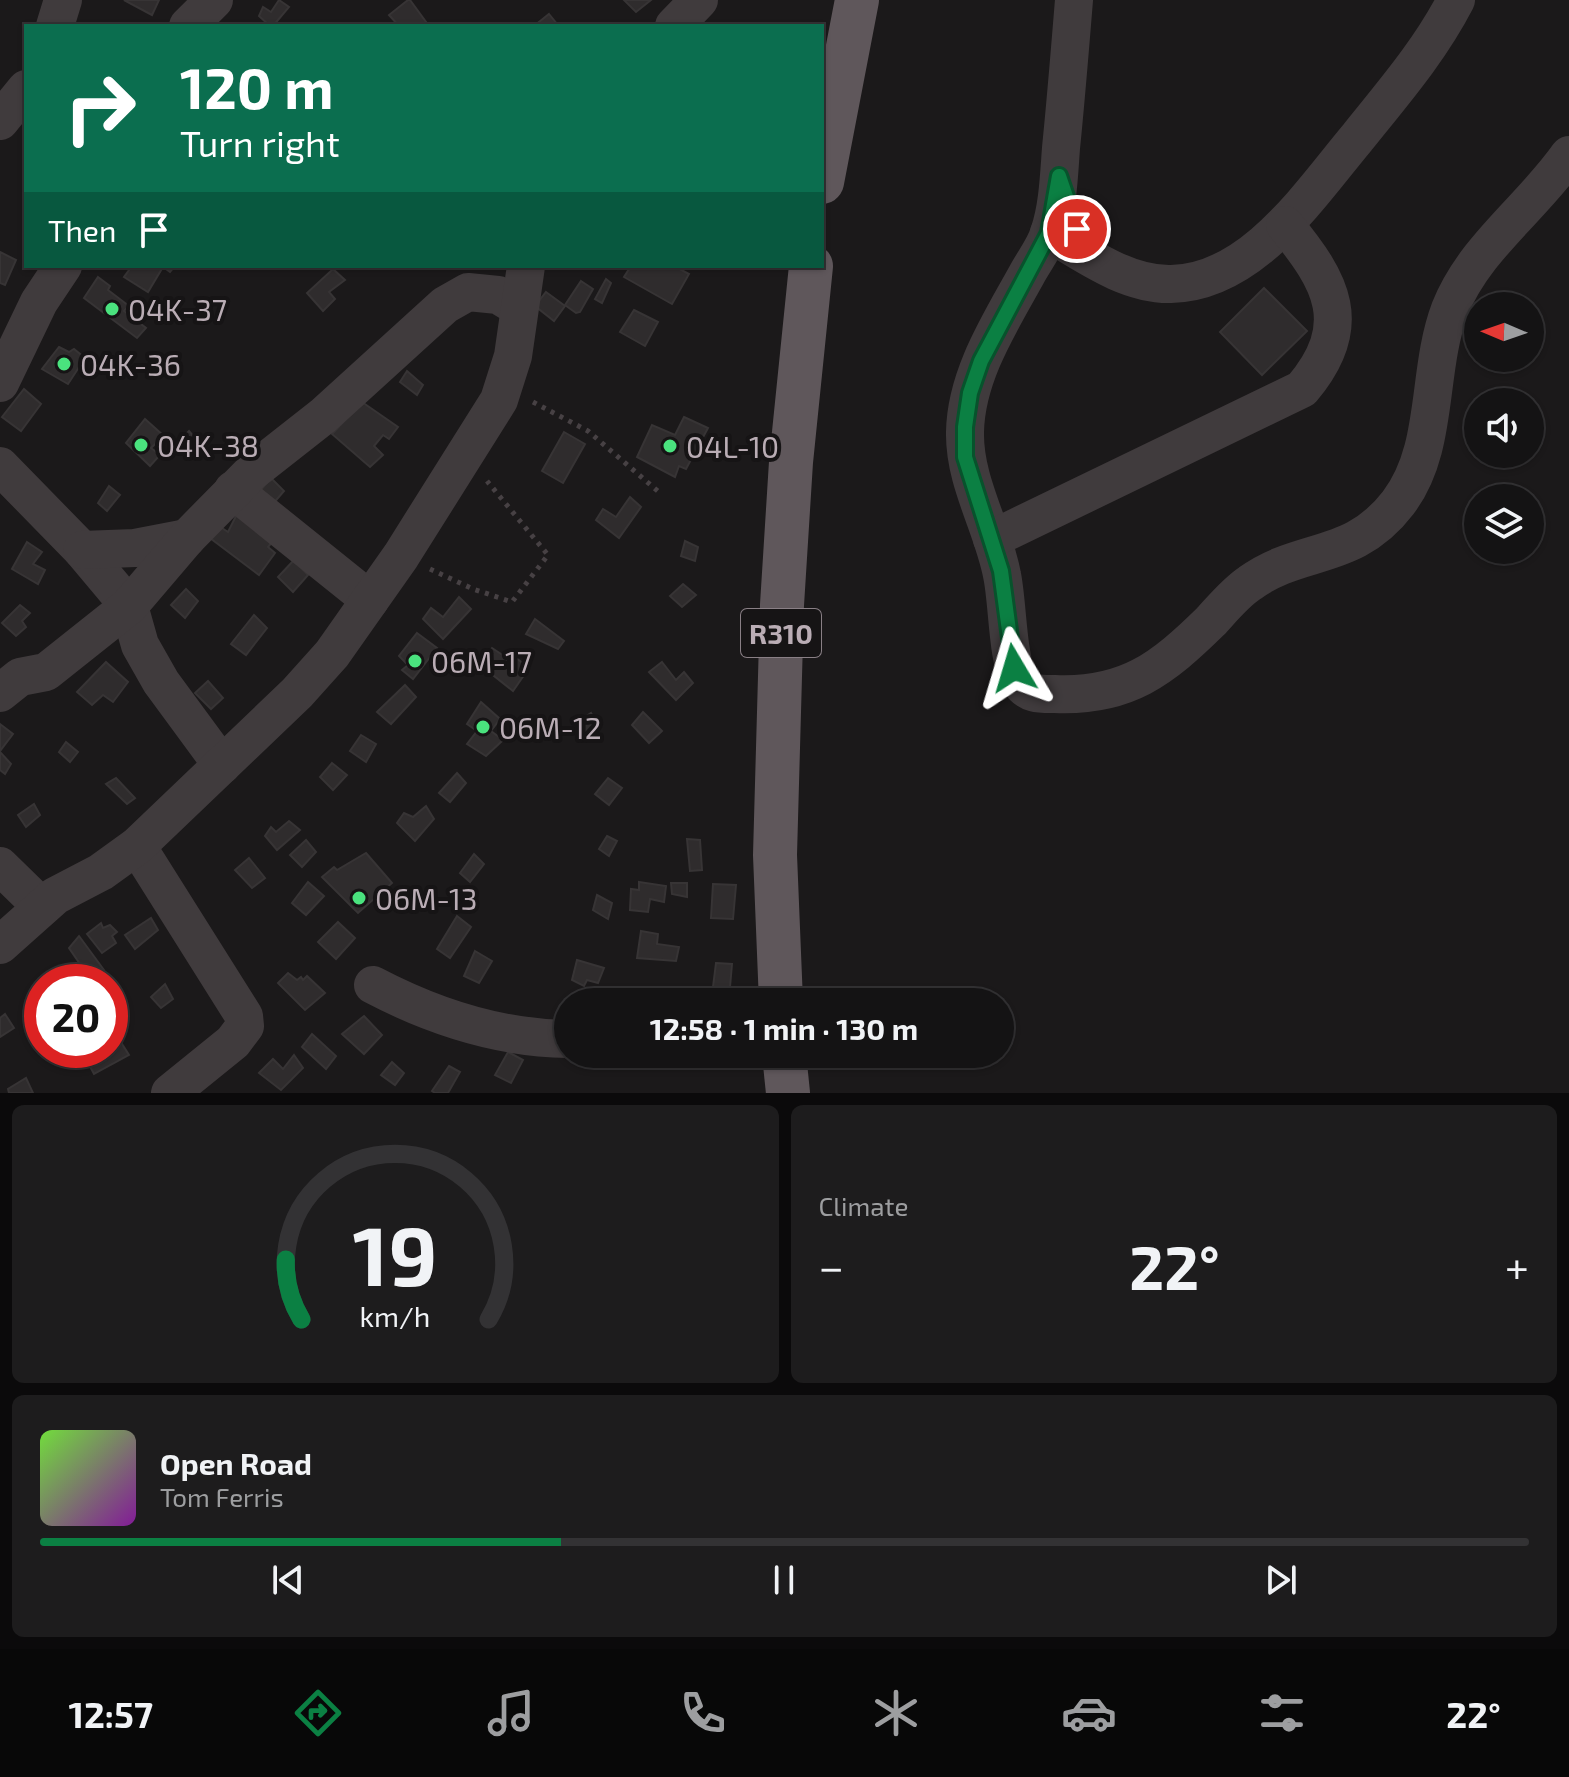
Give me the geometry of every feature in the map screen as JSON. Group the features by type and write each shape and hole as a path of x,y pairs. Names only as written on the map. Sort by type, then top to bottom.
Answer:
{"main road":[{"path":"824,172 857,0"},
{"name":"R310","path":"780,988 775,855 782,605 791,462 811,268"},
{"path":"785,1068 788,1093"}],"street":[{"path":"56,24 63,0"},
{"path":"190,24 214,0"},
{"path":"676,24 699,0"},
{"path":"1074,0 1059,176 1049,233 981,361 970,393 965,427 965,457 1001,571 1014,668 1023,687 1029,691 1072,695 1117,688 1149,675 1177,655 1247,584 1271,570 1346,546 1377,528 1400,501 1418,470 1443,333 1451,307 1483,255 1569,155"},
{"path":"1049,233 1100,262 1143,281 1169,285 1190,283 1221,273 1285,225 1424,56 1456,0"},
{"path":"0,121 24,91"},
{"path":"1059,176 1077,229 1100,262"},
{"path":"992,539 1302,389 1319,369 1331,343 1333,314 1325,281 1285,225"},
{"path":"0,383 39,302 62,268"},
{"path":"0,945 55,896 101,872 137,846 332,654 401,556 499,400 513,356 526,268"},
{"path":"0,693 20,677 46,672 129,606 233,490 323,416 445,305 468,292 498,295 518,307"},
{"path":"0,466 82,550 129,606 140,645 161,682 222,765"},
{"path":"233,490 370,600"},
{"path":"82,550 135,548 187,538"},
{"path":"137,846 244,1016 245,1026 233,1042 170,1093"},
{"path":"0,866 42,907"},
{"path":"373,985 447,1019 492,1031 554,1038"}],"path":[{"path":"504,386 588,431 660,493"},
{"path":"401,556 473,589 512,602 548,555 463,456"}],"building":[{"path":"124,0 159,0 152,15"},
{"path":"279,0 289,7 275,24 268,24 259,16 263,7 271,12"},
{"path":"410,0 428,24 397,24 389,15"},
{"path":"624,0 651,0 636,12"},
{"path":"549,14 557,24 536,24"},
{"path":"0,252 16,260 5,285 0,283"},
{"path":"131,268 162,268 148,292 124,277"},
{"path":"630,268 678,268 689,274 672,304 624,277"},
{"path":"333,269 345,280 329,292 335,299 323,311 307,293"},
{"name":"04K-37","path":"98,277 110,286 108,290 129,306 124,311 146,328 137,338 84,298"},
{"path":"606,279 611,283 602,303 595,299"},
{"path":"581,281 593,289 580,312 576,313 565,305"},
{"path":"1264,288 1307,331 1262,375 1220,332"},
{"path":"546,292 565,306 554,321 535,306"},
{"path":"634,310 658,322 645,346 620,332"},
{"name":"04K-36","path":"59,347 69,352 74,349 85,358 68,384 42,369"},
{"path":"407,371 423,385 417,395 400,382"},
{"path":"24,389 41,404 21,431 2,417"},
{"path":"362,402 398,427 389,439 383,435 374,446 383,455 370,467 332,434"},
{"name":"04L-10","path":"684,417 708,428 686,469 679,466 675,477 637,457 652,425 675,435"},
{"name":"04K-38","path":"145,419 164,436 151,448 160,455 150,466 126,443"},
{"path":"189,431 203,448 195,455 179,441"},
{"path":"564,432 585,444 563,483 542,471"},
{"path":"271,478 284,491 272,505 259,492"},
{"path":"109,486 120,495 107,511 98,503"},
{"path":"630,497 641,507 619,538 596,520 603,509 616,517"},
{"path":"238,512 278,535 268,547 275,553 259,575 210,538 219,526 228,532"},
{"path":"685,541 698,547 695,561 681,556"},
{"path":"27,542 42,552 33,564 45,570 38,584 12,569"},
{"path":"294,560 308,575 293,592 278,577"},
{"path":"683,584 696,595 682,607 670,596"},
{"path":"186,589 198,601 185,618 171,605"},
{"path":"459,597 471,609 443,639 423,619 431,608 443,617"},
{"path":"20,605 30,613 22,621 26,627 16,636 2,623"},
{"path":"254,615 267,628 246,655 231,644"},
{"path":"535,619 564,641 558,649 526,634"},
{"name":"06M-17","path":"417,633 437,648 413,679 402,670 408,665 399,656"},
{"path":"492,648 513,662 516,658 529,668 513,691 479,664"},
{"path":"106,662 128,682 113,702 103,695 92,705 77,692"},
{"path":"662,662 676,680 684,672 693,683 676,700 649,672"},
{"path":"208,681 223,698 211,709 195,693"},
{"path":"405,685 416,697 391,724 377,712"},
{"name":"06M-12","path":"481,702 500,719 491,731 503,740 486,756 467,744 477,731 467,724"},
{"path":"643,712 662,731 649,743 632,725"},
{"path":"591,713 598,726 584,734 575,724"},
{"path":"0,724 13,734 0,751"},
{"path":"361,735 376,744 366,762 350,751"},
{"path":"66,742 78,752 70,762 59,752"},
{"path":"0,752 11,764 5,774 0,770"},
{"path":"332,763 347,775 333,790 320,777"},
{"path":"457,773 466,783 450,802 439,793"},
{"path":"116,778 135,798 127,804 106,784"},
{"path":"608,778 622,788 609,805 595,794"},
{"path":"34,804 40,815 26,827 18,815"},
{"path":"426,806 434,819 415,841 397,823 404,813 413,817"},
{"path":"289,821 300,830 277,850 265,836 271,827 276,832"},
{"path":"607,836 617,841 609,856 599,849"},
{"path":"687,839 700,840 702,870 690,871"},
{"path":"306,840 316,852 302,867 290,855"},
{"name":"06M-13","path":"366,853 392,883 358,913 322,877 334,867 337,870"},
{"path":"474,854 484,864 470,882 460,873"},
{"path":"249,858 265,878 252,888 235,870"},
{"path":"308,882 324,896 306,915 292,903"},
{"path":"639,882 666,886 664,902 650,899 648,912 630,910 631,889 639,890"},
{"path":"671,883 687,883 687,897 672,894"},
{"path":"713,884 736,885 733,919 711,918"},
{"path":"597,895 612,903 608,919 593,910"},
{"path":"457,916 471,927 450,958 437,949"},
{"path":"151,918 158,930 135,949 125,935"},
{"path":"338,922 355,938 336,959 318,942"},
{"path":"101,923 103,928 110,925 117,932 112,936 116,943 102,953 87,934"},
{"path":"641,931 658,934 657,944 679,947 676,961 637,958"},
{"path":"79,936 100,964 80,964 69,948"},
{"path":"475,951 492,961 479,983 464,976"},
{"path":"577,960 604,968 598,983 587,980 584,986 572,980"},
{"path":"716,963 732,964 730,987 713,987"},
{"path":"288,973 297,980 307,976 325,993 305,1010 278,983"},
{"path":"165,984 173,999 161,1008 151,997"},
{"path":"5,1014 14,1028 0,1037 0,1018"},
{"path":"364,1016 382,1035 364,1054 342,1034"},
{"path":"312,1034 336,1056 326,1069 302,1047"},
{"path":"508,1052 523,1060 511,1083 495,1075"},
{"path":"294,1055 303,1068 281,1090 259,1073 273,1059 283,1069"},
{"path":"392,1062 404,1073 395,1085 381,1075"},
{"path":"449,1066 460,1072 448,1093 435,1093 432,1091"},
{"path":"91,1068 105,1068 94,1074"},
{"path":"26,1078 33,1093 9,1093 8,1089"}],"place":[{"name":"04K-37","path":"112,309"},
{"name":"04K-36","path":"64,364"},
{"name":"04K-38","path":"141,445"},
{"name":"04L-10","path":"670,446"},
{"name":"06M-17","path":"415,661"},
{"name":"06M-12","path":"483,727"},
{"name":"06M-13","path":"359,898"}],"route":[{"path":"1014,668 1001,571 965,457 965,427 970,393 981,361 1049,233 1059,176 1077,229"}]}
